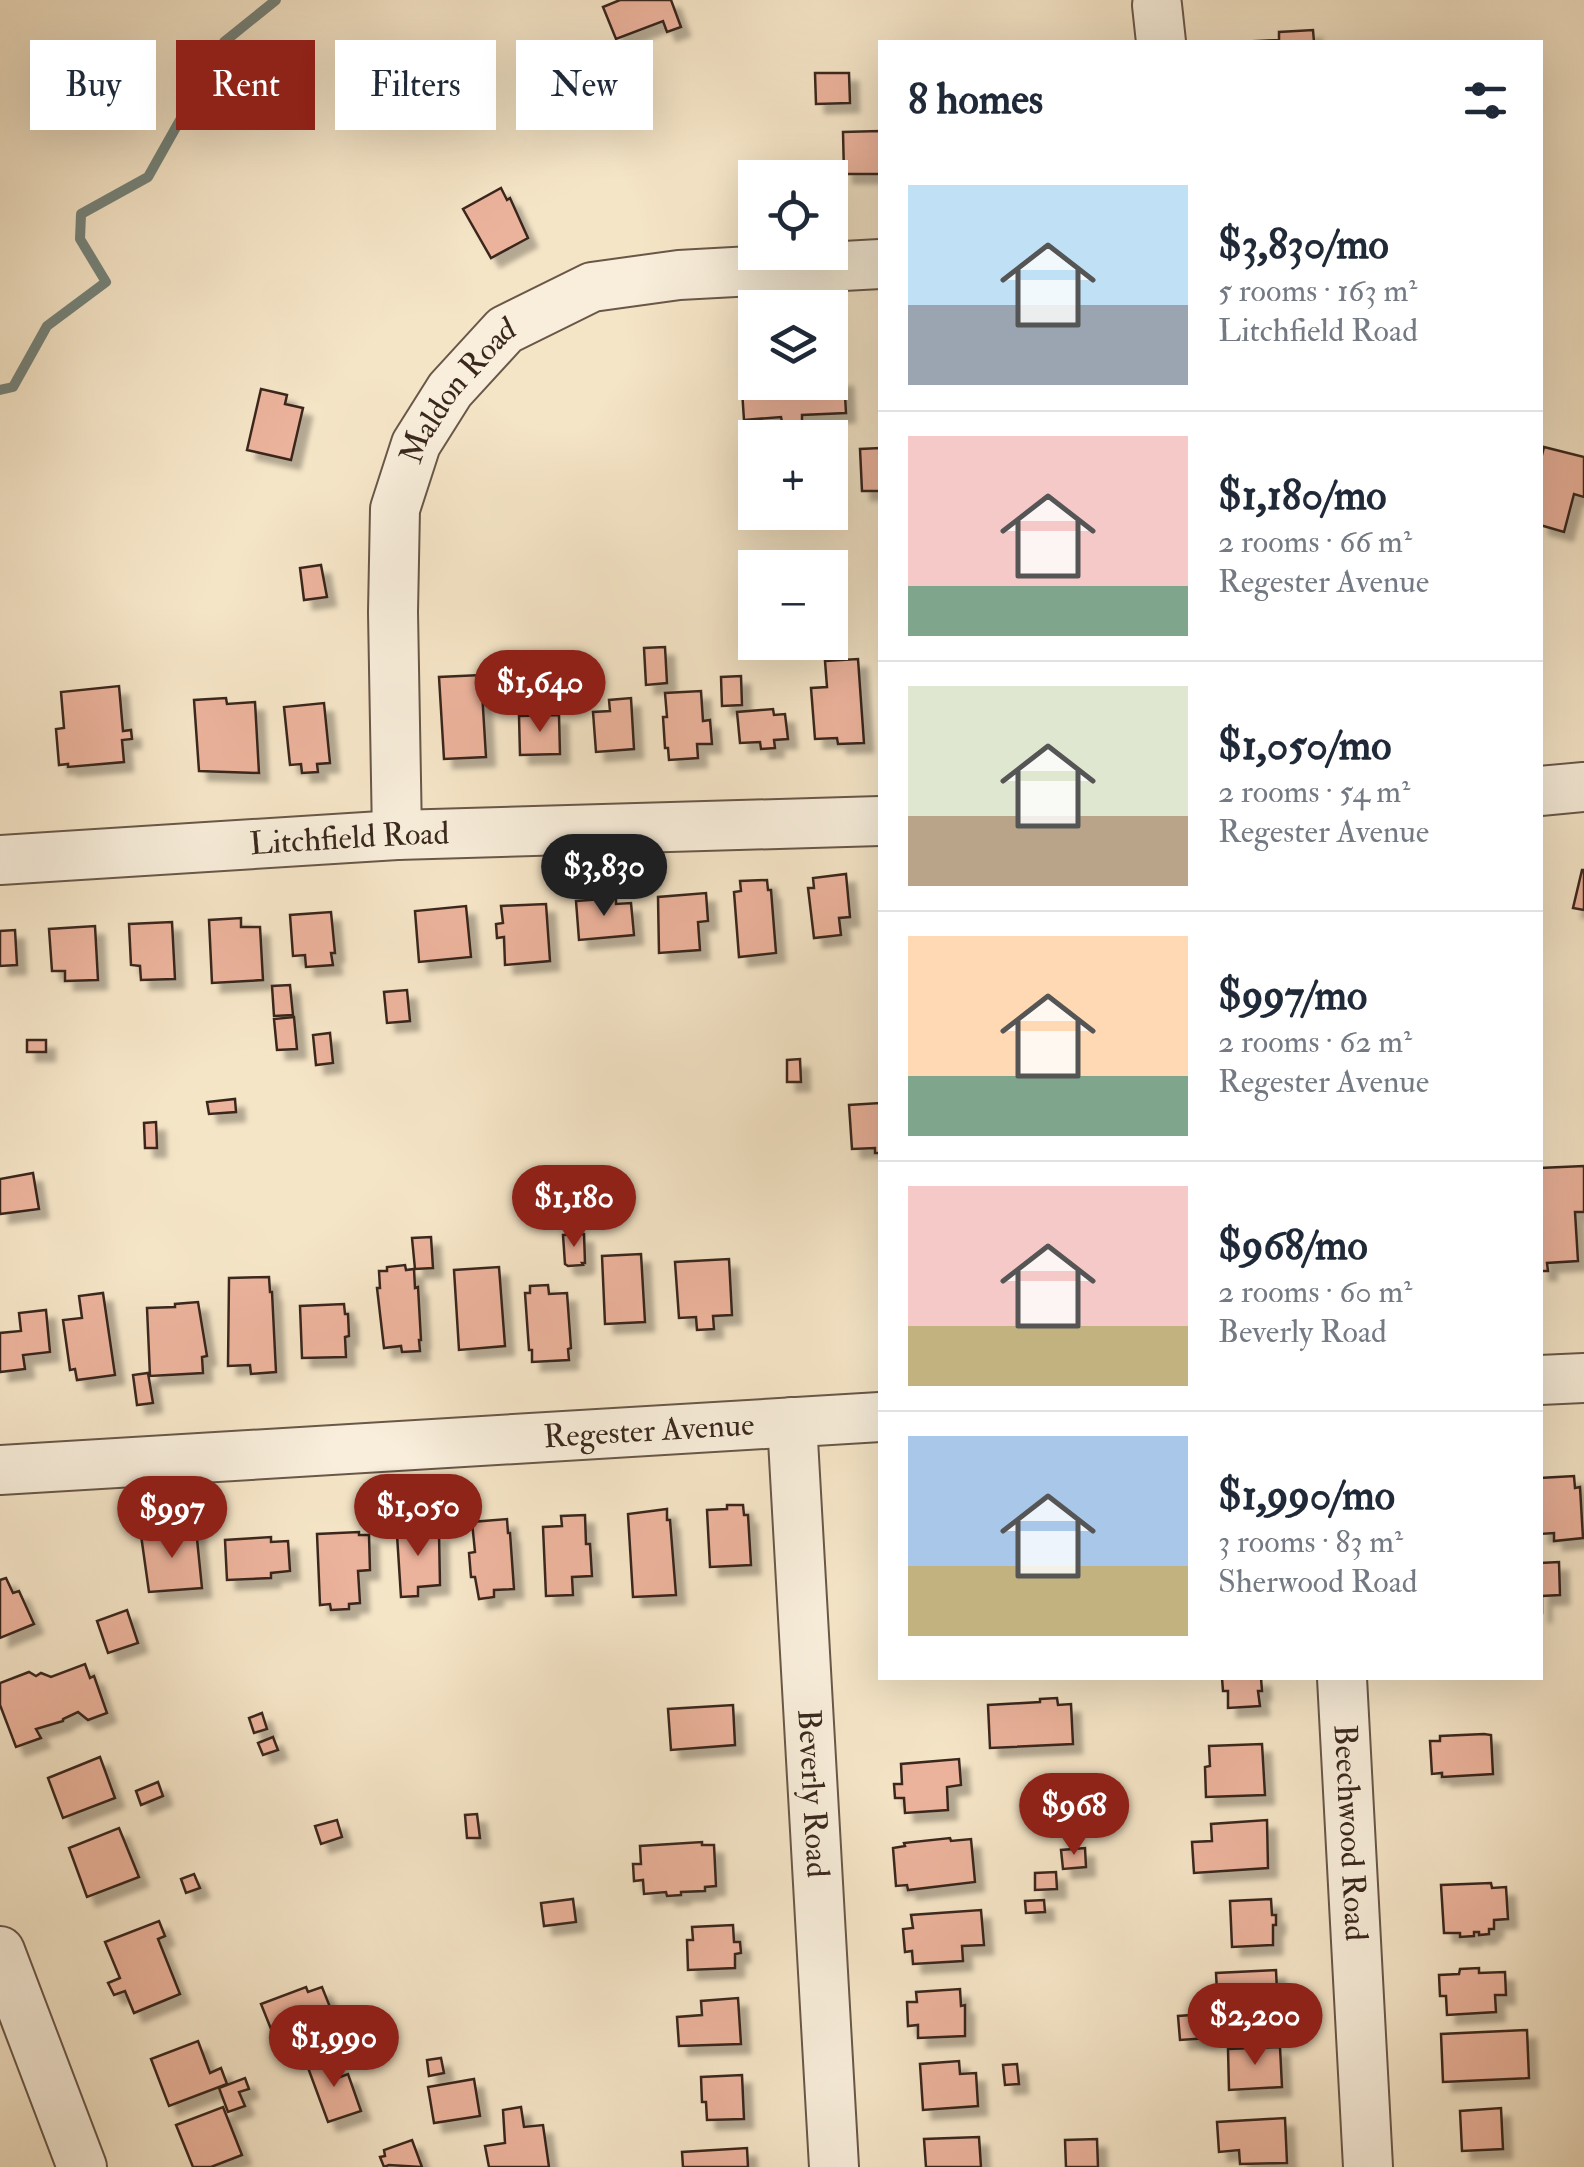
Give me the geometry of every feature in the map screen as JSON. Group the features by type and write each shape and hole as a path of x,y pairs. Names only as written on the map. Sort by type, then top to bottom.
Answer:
{"street":[{"name":"Maldon Road","path":"397,835 395,509 416,444 450,390 505,330 592,287 679,274 878,264"},
{"path":"1543,791 1584,787"},
{"name":"Litchfield Road","path":"0,860 397,835 878,821"},
{"path":"1543,1380 1584,1378"},
{"name":"Regester Avenue","path":"0,1470 878,1417"},
{"name":"Beverly Road","path":"792,1422 834,2167"},
{"name":"Beechwood Road","path":"1342,1680 1368,2167"},
{"path":"0,1951 82,2167"}],"building":[{"path":"620,0 671,0 681,27 667,32 663,21 616,39 603,7"},
{"path":"1313,30 1314,40 1279,40 1279,32"},
{"path":"815,73 849,73 850,103 816,104"},
{"path":"878,131 878,174 848,174 848,160 844,160 843,132"},
{"path":"501,188 507,200 510,198 528,238 491,258 463,209"},
{"path":"261,389 287,395 285,404 303,408 291,460 247,450"},
{"path":"743,400 845,400 846,413 802,415 802,420 744,420"},
{"path":"1544,447 1584,457 1584,497 1574,494 1564,532 1543,526"},
{"path":"878,448 878,491 862,491 860,449"},
{"path":"321,565 327,597 304,600 300,568"},
{"path":"665,647 667,683 646,685 644,648"},
{"path":"858,659 864,743 838,744 837,738 815,739 811,688 827,687 825,661"},
{"path":"481,675 486,757 444,759 439,677"},
{"path":"741,676 742,705 722,706 721,677"},
{"path":"119,686 123,731 131,730 132,739 122,740 124,762 59,765 56,729 64,728 61,692"},
{"path":"701,691 703,721 710,720 712,744 697,744 698,758 669,760 663,717 667,717 665,693"},
{"path":"226,698 227,704 255,702 259,773 199,771 194,700"},
{"path":"631,698 634,749 596,752 593,712 610,711 609,700"},
{"path":"324,703 330,763 317,764 318,772 302,773 301,764 290,765 284,707"},
{"path":"773,709 774,715 785,714 788,739 774,740 775,748 761,749 760,742 740,743 737,712"},
{"path":"559,715 560,754 520,755 519,716"},
{"path":"1584,870 1584,910 1573,908"},
{"path":"846,874 850,917 839,918 841,935 814,938 808,888 814,888 813,878"},
{"path":"767,880 776,953 739,957 734,892 741,891 740,881"},
{"path":"706,893 708,921 698,922 700,950 659,953 658,897"},
{"path":"616,898 616,904 631,903 634,935 579,940 576,901"},
{"path":"546,904 550,961 505,965 504,937 497,938 496,924 503,923 501,906"},
{"path":"466,906 471,957 419,962 415,911"},
{"path":"331,912 333,965 306,967 305,955 293,956 290,915"},
{"path":"241,918 241,927 260,927 263,980 212,983 209,920"},
{"path":"172,922 175,979 141,980 140,966 131,965 129,924"},
{"path":"95,926 98,980 65,981 65,971 52,971 49,929"},
{"path":"15,930 17,965 0,966 0,931"},
{"path":"290,985 293,1015 274,1016 272,986"},
{"path":"407,990 410,1021 387,1023 384,992"},
{"path":"294,1017 297,1049 277,1050 274,1019"},
{"path":"330,1033 333,1063 316,1065 313,1035"},
{"path":"27,1040 46,1040 46,1052 27,1052"},
{"path":"800,1059 801,1082 787,1082 787,1060"},
{"path":"235,1099 236,1112 209,1114 207,1102"},
{"path":"878,1103 878,1153 875,1148 852,1149 849,1105"},
{"path":"156,1122 157,1148 145,1148 144,1123"},
{"path":"1584,1166 1584,1212 1575,1212 1578,1261 1547,1263 1548,1271 1543,1271 1543,1168"},
{"path":"33,1173 39,1209 0,1214 0,1179"},
{"path":"584,1234 585,1263 568,1266 563,1235"},
{"path":"431,1237 433,1268 415,1269 412,1238"},
{"path":"641,1254 645,1322 605,1324 602,1256"},
{"path":"729,1259 732,1315 713,1316 714,1329 697,1330 696,1317 679,1318 675,1262"},
{"path":"405,1265 406,1270 414,1269 415,1288 418,1287 420,1351 402,1352 401,1346 384,1348 377,1288 379,1271"},
{"path":"499,1267 505,1346 459,1350 454,1270"},
{"path":"269,1277 276,1372 251,1374 250,1365 228,1366 229,1278"},
{"path":"548,1285 549,1294 567,1293 569,1360 532,1362 525,1293 530,1293 530,1286"},
{"path":"103,1293 115,1375 77,1380 75,1369 70,1370 63,1320 82,1318 79,1296"},
{"path":"198,1302 207,1356 202,1357 203,1373 150,1376 147,1308"},
{"path":"344,1304 349,1336 345,1337 346,1357 302,1358 300,1306"},
{"path":"46,1310 50,1352 23,1355 25,1369 0,1372 0,1333 21,1331 19,1313"},
{"path":"148,1373 153,1403 137,1405 133,1375"},
{"path":"1574,1476 1575,1488 1580,1487 1583,1538 1554,1541 1554,1533 1543,1534 1543,1478"},
{"path":"727,1505 743,1505 744,1515 748,1515 751,1565 710,1567 707,1510 727,1509"},
{"path":"667,1509 676,1595 633,1597 628,1514"},
{"path":"585,1515 592,1576 572,1577 573,1595 546,1596 543,1527 562,1526 561,1516"},
{"path":"507,1519 514,1589 494,1590 494,1597 479,1599 475,1577 471,1577 469,1553 475,1552 472,1522"},
{"path":"418,1523 419,1534 439,1533 440,1585 418,1587 418,1596 401,1597 399,1524"},
{"path":"196,1529 202,1588 149,1592 141,1535"},
{"path":"317,1534 369,1535 370,1570 358,1571 360,1603 349,1604 349,1609 331,1610 330,1604 320,1605"},
{"path":"271,1537 271,1542 288,1541 290,1571 271,1573 271,1578 227,1580 225,1540"},
{"path":"1559,1562 1560,1595 1543,1596 1543,1563"},
{"path":"6,1578 13,1593 19,1591 34,1624 0,1638 0,1580"},
{"path":"127,1610 138,1643 108,1653 97,1621"},
{"path":"85,1664 90,1678 94,1676 107,1713 88,1720 78,1712 36,1729 41,1738 16,1747 0,1705 0,1683 29,1672 51,1677"},
{"path":"1222,1680 1261,1680 1260,1706 1228,1708 1228,1691 1223,1691"},
{"path":"1057,1698 1058,1705 1071,1704 1073,1744 990,1748 988,1705"},
{"path":"733,1705 735,1745 671,1750 668,1709"},
{"path":"262,1713 267,1729 254,1733 249,1718"},
{"path":"1491,1735 1493,1774 1432,1774 1430,1741 1440,1741 1440,1736"},
{"path":"273,1737 278,1750 263,1755 258,1743"},
{"path":"1262,1744 1265,1795 1206,1797 1209,1746"},
{"path":"100,1757 115,1798 63,1818 48,1778"},
{"path":"959,1759 961,1785 947,1787 948,1810 905,1813 904,1798 895,1798 894,1784 902,1784 901,1764"},
{"path":"158,1782 163,1796 141,1805 136,1791"},
{"path":"1065,1798 1066,1812 1042,1814 1041,1800"},
{"path":"477,1814 480,1838 467,1838 465,1815"},
{"path":"337,1820 342,1837 321,1844 315,1826"},
{"path":"1267,1820 1268,1868 1194,1873 1192,1842 1212,1841 1211,1824"},
{"path":"119,1828 139,1877 87,1897 69,1848"},
{"path":"971,1839 975,1882 908,1890 907,1885 896,1886 893,1848 905,1846 904,1843"},
{"path":"702,1842 714,1845 716,1886 667,1896 666,1892 644,1894 643,1880 634,1881 633,1864 641,1864 640,1846"},
{"path":"1085,1848 1086,1867 1063,1869 1061,1850"},
{"path":"1056,1872 1057,1889 1035,1890 1035,1873"},
{"path":"194,1874 200,1888 186,1893 181,1879"},
{"path":"1491,1883 1492,1888 1506,1887 1508,1919 1494,1920 1494,1929 1489,1929 1489,1934 1474,1932 1474,1936 1460,1937 1460,1933 1444,1933 1441,1885"},
{"path":"573,1899 576,1922 544,1926 541,1903"},
{"path":"1271,1899 1272,1915 1276,1915 1273,1945 1232,1947 1230,1901"},
{"path":"1044,1900 1045,1912 1026,1913 1025,1901"},
{"path":"981,1910 984,1945 962,1946 963,1961 913,1964 912,1951 905,1952 903,1929 913,1928 911,1915"},
{"path":"159,1921 165,1936 158,1939 180,1994 134,2013 125,1991 114,1995 108,1983 120,1978 105,1942"},
{"path":"733,1925 734,1942 740,1942 741,1953 735,1954 735,1968 688,1970 687,1940 693,1940 692,1927"},
{"path":"1479,1968 1479,1973 1505,1972 1506,1995 1495,1995 1496,2012 1447,2015 1446,1996 1440,1996 1439,1975"},
{"path":"1276,1970 1277,1991 1282,1991 1283,2002 1277,2002 1279,2025 1219,2028 1216,1973"},
{"path":"306,1987 308,1992 322,1987 330,2007 315,2013 317,2018 273,2034 261,2004"},
{"path":"960,1989 961,2006 965,2005 965,2036 918,2038 918,2025 908,2026 907,2002 917,2002 916,1992"},
{"path":"738,1998 741,2044 679,2046 677,2017 702,2015 701,2001"},
{"path":"1206,2014 1208,2038 1180,2040 1178,2016"},
{"path":"1527,2030 1529,2078 1443,2082 1441,2034"},
{"path":"198,2041 210,2073 221,2068 227,2084 169,2106 151,2059"},
{"path":"1280,2047 1282,2087 1229,2090 1228,2049"},
{"path":"333,2056 340,2077 348,2074 361,2111 328,2122 307,2065"},
{"path":"441,2058 444,2073 429,2076 427,2060"},
{"path":"959,2061 960,2074 976,2073 978,2106 923,2110 920,2064"},
{"path":"1017,2064 1019,2084 1005,2085 1003,2065"},
{"path":"742,2075 744,2119 707,2120 701,2077"},
{"path":"245,2078 249,2089 239,2092 245,2106 228,2112 219,2088"},
{"path":"474,2079 480,2116 434,2123 428,2087"},
{"path":"223,2107 242,2155 211,2167 193,2167 176,2125"},
{"path":"521,2107 524,2127 543,2125 549,2167 489,2167 485,2146 505,2143 503,2110"},
{"path":"1501,2108 1503,2149 1462,2151 1460,2111"},
{"path":"1285,2118 1287,2163 1240,2164 1239,2150 1219,2152 1217,2122"},
{"path":"979,2137 981,2167 926,2167 924,2139"},
{"path":"1097,2139 1098,2167 1066,2167 1065,2140"},
{"path":"412,2140 422,2167 384,2167 380,2157 385,2156 384,2150"},
{"path":"747,2148 748,2167 683,2167 682,2152"}],"waterway":[{"path":"0,390 13,387 47,326 106,282 80,239 81,214 148,177 224,42 276,0"}]}
